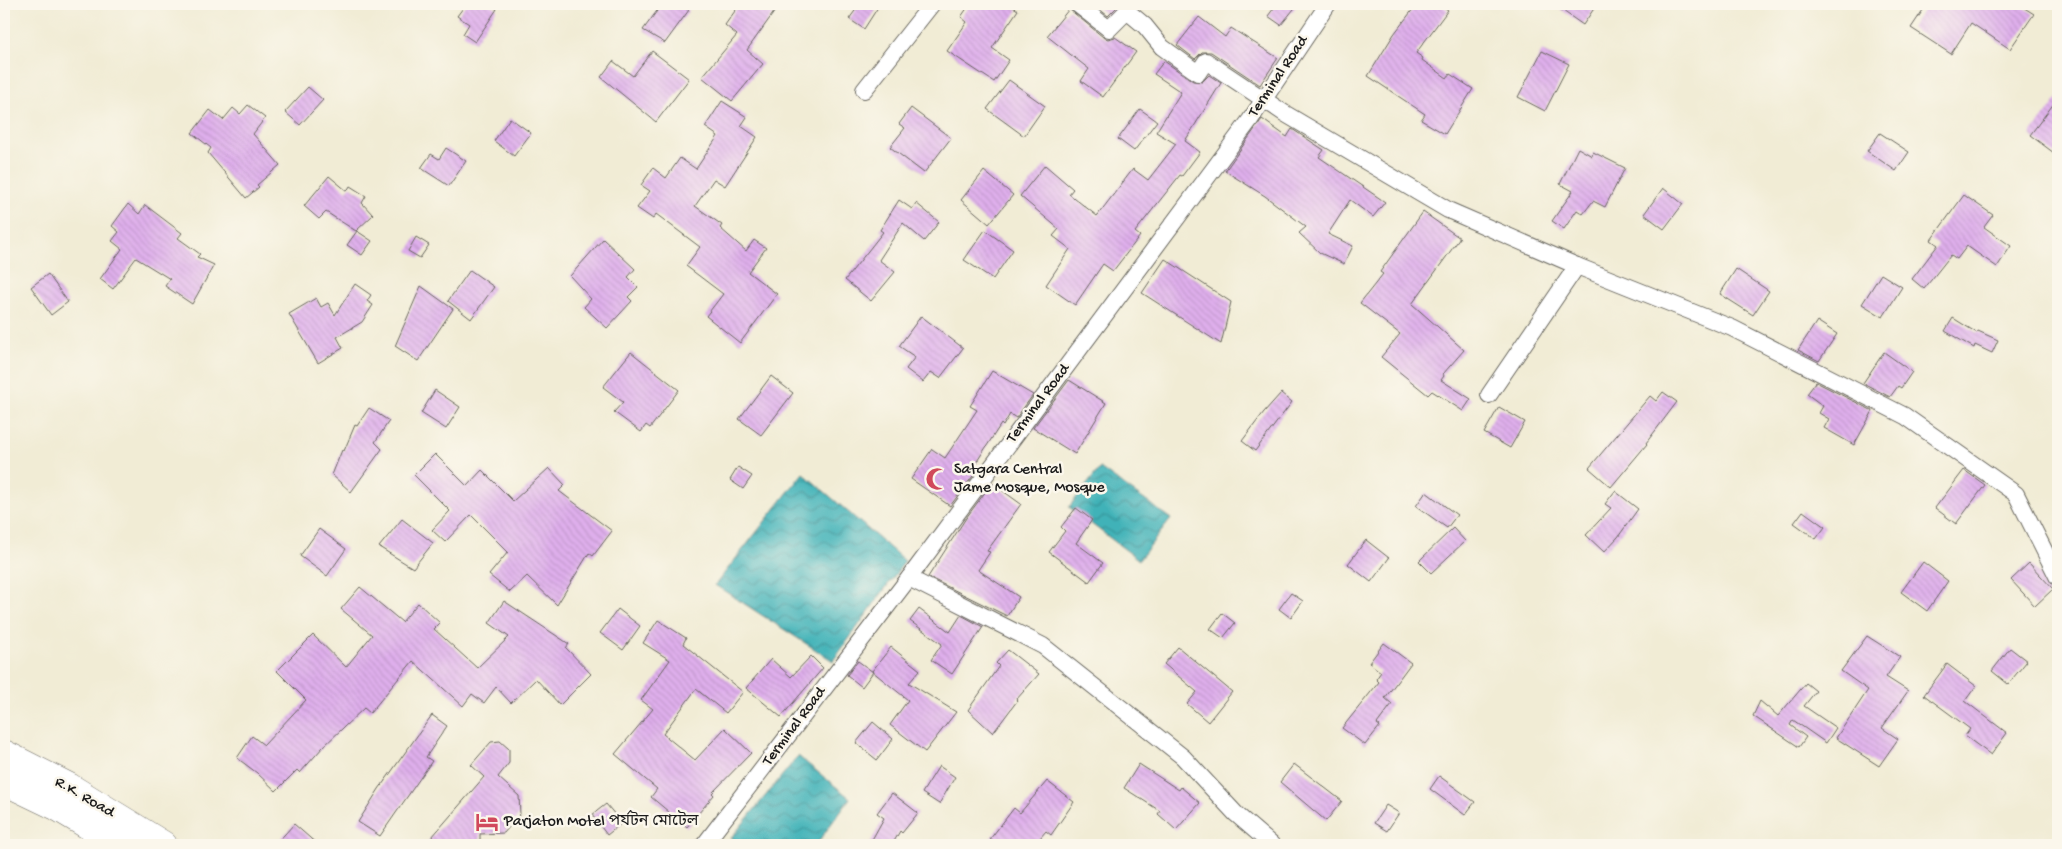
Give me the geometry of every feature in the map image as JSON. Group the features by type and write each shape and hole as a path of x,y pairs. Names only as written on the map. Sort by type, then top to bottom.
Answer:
{"highway":[{"name":"R.K. Road","path":"4,754 69,787 163,845"},
{"name":"R.K. Road","path":"4,781 58,807 121,845"}],"street":[{"path":"864,90 932,4"},
{"path":"1076,4 1109,30 1127,11 1145,26 1162,47 1198,73 1206,61 1264,100 1448,210 1577,266 1732,328 1905,416 2016,494 2058,578"},
{"name":"Terminal Road","path":"704,845 909,578 1264,100 1328,4"},
{"path":"1490,395 1577,266"},
{"path":"909,578 1043,646 1183,758 1236,814 1272,845"}],"water":[{"path":"1100,468 1171,519 1139,560 1069,507"},
{"path":"803,473 905,561 833,661 715,585"},
{"path":"798,756 850,798 816,845 739,845 731,838"}],"building":[{"path":"466,4 489,4 497,9 475,42 463,34 469,24 457,16"},
{"path":"662,4 676,4 689,10 665,43 643,30"},
{"path":"740,4 780,4 747,50 763,64 732,101 702,77 737,35 725,25"},
{"path":"860,4 880,4 864,29 849,19"},
{"path":"970,4 1008,4 1018,10 992,48 1009,60 994,82 947,51 967,22 961,17"},
{"path":"1093,4 1120,4 1108,16"},
{"path":"1277,4 1298,4 1281,25 1268,16"},
{"path":"1417,4 1440,4 1448,10 1416,53 1423,58 1422,60 1447,78 1450,74 1473,89 1445,134 1421,120 1425,114 1368,76 1394,34"},
{"path":"1553,4 1597,4 1583,25"},
{"path":"1927,4 2018,4 2034,14 2010,49 1971,23 1951,54 1911,28"},
{"path":"1069,9 1103,37 1108,39 1115,37 1136,52 1103,97 1081,81 1089,69 1047,36"},
{"path":"1199,17 1225,37 1231,28 1278,58 1260,85 1211,52 1202,52 1195,59 1177,45"},
{"path":"652,51 689,79 656,122 601,77 613,61 633,76"},
{"path":"1542,51 1569,64 1545,111 1518,97"},
{"path":"1164,61 1193,81 1202,82 1209,75 1221,83 1185,141 1200,152 1135,232 1140,236 1113,271 1103,264 1075,305 1046,285 1070,249 1053,236 1059,229 1020,196 1045,165 1073,189 1069,194 1097,216 1133,169 1148,180 1176,144 1156,132 1181,92 1154,74"},
{"path":"1009,80 1045,106 1024,136 987,109"},
{"path":"308,87 323,100 300,125 285,112"},
{"path":"2058,98 2058,156 2030,135"},
{"path":"722,101 747,117 741,126 757,137 725,186 714,179 695,206 722,225 720,228 746,251 754,240 766,248 748,272 777,294 740,343 706,316 723,294 686,266 700,247 656,214 653,219 637,208 650,191 641,185 653,168 666,178 680,158 696,169 718,136 705,127"},
{"path":"248,105 265,118 253,134 280,165 257,185 259,187 246,198 208,153 211,148 192,133 210,110 223,120 233,108 240,114"},
{"path":"911,108 951,138 924,173 890,147 905,128 899,124"},
{"path":"1140,109 1157,121 1134,151 1118,139"},
{"path":"510,118 531,133 514,156 494,141"},
{"path":"1262,119 1287,137 1292,129 1324,150 1319,157 1385,202 1373,217 1350,200 1328,234 1353,246 1344,264 1320,253 1299,233 1306,227 1265,196 1225,171"},
{"path":"1880,133 1909,152 1896,171 1867,151"},
{"path":"446,148 466,161 449,186 421,168 431,154 439,159"},
{"path":"1578,148 1592,156 1593,152 1625,168 1605,207 1593,201 1583,214 1577,210 1564,229 1552,221 1573,191 1560,184"},
{"path":"984,171 1013,195 989,224 961,200"},
{"path":"329,176 347,191 350,186 366,196 362,203 373,215 356,231 326,212 319,219 304,206"},
{"path":"1663,188 1683,204 1664,229 1644,214"},
{"path":"1964,195 1993,215 1984,227 2011,246 1997,267 1967,246 1957,259 1951,255 1924,289 1912,279 1938,245 1931,240"},
{"path":"899,200 912,209 916,203 939,222 924,241 903,223 879,260 895,272 871,301 845,280 883,232 880,230"},
{"path":"128,204 139,214 145,205 182,233 178,238 200,254 197,257 214,265 192,304 165,286 170,279 136,258 113,289 100,279 122,249 112,241 119,232 112,226"},
{"path":"1423,212 1460,238 1412,304 1464,350 1443,374 1444,376 1441,380 1471,399 1463,411 1432,391 1428,395 1381,357 1400,334 1360,303 1383,274 1380,272"},
{"path":"985,230 1013,250 993,279 964,260"},
{"path":"357,231 372,241 362,255 347,245"},
{"path":"416,237 429,245 420,258 408,251"},
{"path":"603,239 635,269 628,277 638,287 628,297 632,301 607,328 584,307 591,299 570,276"},
{"path":"1165,259 1231,302 1221,344 1142,293"},
{"path":"1736,269 1769,291 1753,315 1720,294"},
{"path":"470,270 494,287 471,319 448,301"},
{"path":"48,274 68,302 51,315 31,287"},
{"path":"1881,274 1902,287 1883,317 1862,304"},
{"path":"355,284 371,295 367,301 373,305 362,322 337,337 343,348 318,363 289,314 316,298 321,307 328,303 335,315"},
{"path":"421,286 453,309 418,361 395,346"},
{"path":"921,316 963,348 940,378 931,372 923,382 906,369 915,357 899,346"},
{"path":"1953,318 1977,333 1978,331 1998,340 1992,353 1975,345 1974,348 1945,331"},
{"path":"1817,321 1837,334 1819,361 1798,350"},
{"path":"631,352 679,390 650,428 646,425 641,432 614,412 623,402 603,387"},
{"path":"1884,352 1912,372 1901,388 1898,386 1890,397 1863,383"},
{"path":"992,371 1033,395 1016,418 1010,414 1003,426 1001,424 972,469 976,472 950,506 911,479 932,449 945,458 977,410 970,406"},
{"path":"771,376 793,393 761,435 739,419"},
{"path":"1069,380 1106,403 1075,454 1033,428"},
{"path":"1816,382 1873,411 1854,445 1824,428 1829,419 1819,413 1823,406 1807,394"},
{"path":"435,390 460,407 446,429 421,413"},
{"path":"1663,392 1677,402 1647,444 1611,487 1589,468 1650,396 1656,401"},
{"path":"1281,393 1292,402 1255,451 1242,441"},
{"path":"1499,407 1525,422 1510,448 1484,433"},
{"path":"369,408 389,421 375,442 382,449 351,492 332,475 355,425 357,426"},
{"path":"435,454 467,486 482,470 513,501 549,468 565,485 559,491 612,531 593,556 589,553 557,605 527,576 510,592 489,575 508,552 471,515 445,542 432,530 450,511 414,475"},
{"path":"738,467 752,476 743,489 730,480"},
{"path":"1964,470 1985,485 1956,524 1935,508"},
{"path":"992,483 1021,504 987,551 990,552 978,570 1019,597 1007,616 928,577 966,518"},
{"path":"1615,491 1638,509 1618,537 1604,552 1586,535 1611,508 1605,504"},
{"path":"1426,492 1457,515 1447,528 1416,506"},
{"path":"1076,508 1092,520 1076,543 1103,563 1089,582 1049,552 1065,531 1061,527"},
{"path":"1803,511 1825,527 1816,539 1794,523"},
{"path":"402,519 433,543 413,568 379,547"},
{"path":"1453,528 1465,541 1431,573 1419,561"},
{"path":"319,529 346,549 327,576 300,556"},
{"path":"1366,540 1389,558 1371,582 1348,564"},
{"path":"1923,562 1948,581 1927,611 1901,592"},
{"path":"2029,563 2053,589 2035,606 2011,580"},
{"path":"360,587 402,622 418,603 440,623 434,629 477,668 509,637 489,623 504,601 569,644 566,648 591,674 560,705 536,679 511,703 496,687 484,703 472,694 463,706 413,661 370,713 364,708 323,747 300,773 297,770 276,791 237,758 252,736 264,745 306,700 277,671 313,635 346,667 372,635 341,609"},
{"path":"1291,593 1303,601 1291,618 1279,609"},
{"path":"618,609 640,626 623,650 600,633"},
{"path":"919,609 950,632 961,615 983,627 952,674 931,660 942,644 910,621"},
{"path":"1222,613 1235,623 1223,638 1210,629"},
{"path":"658,620 686,638 683,644 743,692 726,713 696,689 663,734 695,760 725,728 751,753 712,793 714,795 687,827 651,797 657,789 615,754 653,709 641,700 670,660 643,643"},
{"path":"1867,636 1900,657 1886,677 1908,691 1882,728 1898,739 1879,766 1836,738 1868,690 1841,671"},
{"path":"1384,643 1411,663 1385,698 1392,704 1377,724 1380,726 1365,745 1342,728 1379,682 1376,679 1381,672 1369,663"},
{"path":"891,647 920,670 909,683 956,712 925,752 890,725 908,700 872,671"},
{"path":"1178,647 1232,692 1208,722 1187,704 1197,692 1164,664"},
{"path":"2010,648 2027,661 2008,684 1992,671"},
{"path":"1008,650 1039,674 1016,700 993,733 968,710 999,666 996,663"},
{"path":"811,656 823,668 781,717 746,688 771,659 791,677"},
{"path":"858,661 873,672 862,687 847,675"},
{"path":"1947,664 1976,686 1965,701 2007,733 1991,755 1965,736 1970,729 1924,695"},
{"path":"1806,683 1816,691 1804,706 1836,728 1826,743 1793,720 1790,725 1806,737 1799,747 1753,716 1760,701 1778,716"},
{"path":"432,715 447,726 426,757 432,761 380,836 358,822"},
{"path":"873,722 893,739 877,760 856,743"},
{"path":"500,741 509,749 509,763 498,777 519,796 520,814 504,833 480,834 480,845 425,845 484,777 471,765 491,742"},
{"path":"1139,764 1179,790 1181,787 1200,803 1176,830 1158,814 1160,811 1124,788"},
{"path":"1294,764 1342,801 1326,821 1280,782"},
{"path":"939,766 955,777 939,804 922,793"},
{"path":"1439,776 1475,802 1465,815 1430,789"},
{"path":"1047,781 1074,802 1051,835 1046,831 1034,845 997,845 990,839 1014,808 1020,813"},
{"path":"892,793 918,813 902,833 900,831 892,845 869,845 884,818 877,813"},
{"path":"606,804 622,823 607,835 592,815"},
{"path":"1386,805 1399,813 1387,831 1374,823"},
{"path":"294,824 318,845 275,845"}],"place":[{"name":"Satgara Central Jame Mosque, Mosque","path":"937,479"},
{"name":"Parjaton Motel পর্যটন মোটেল","path":"487,822"}]}
